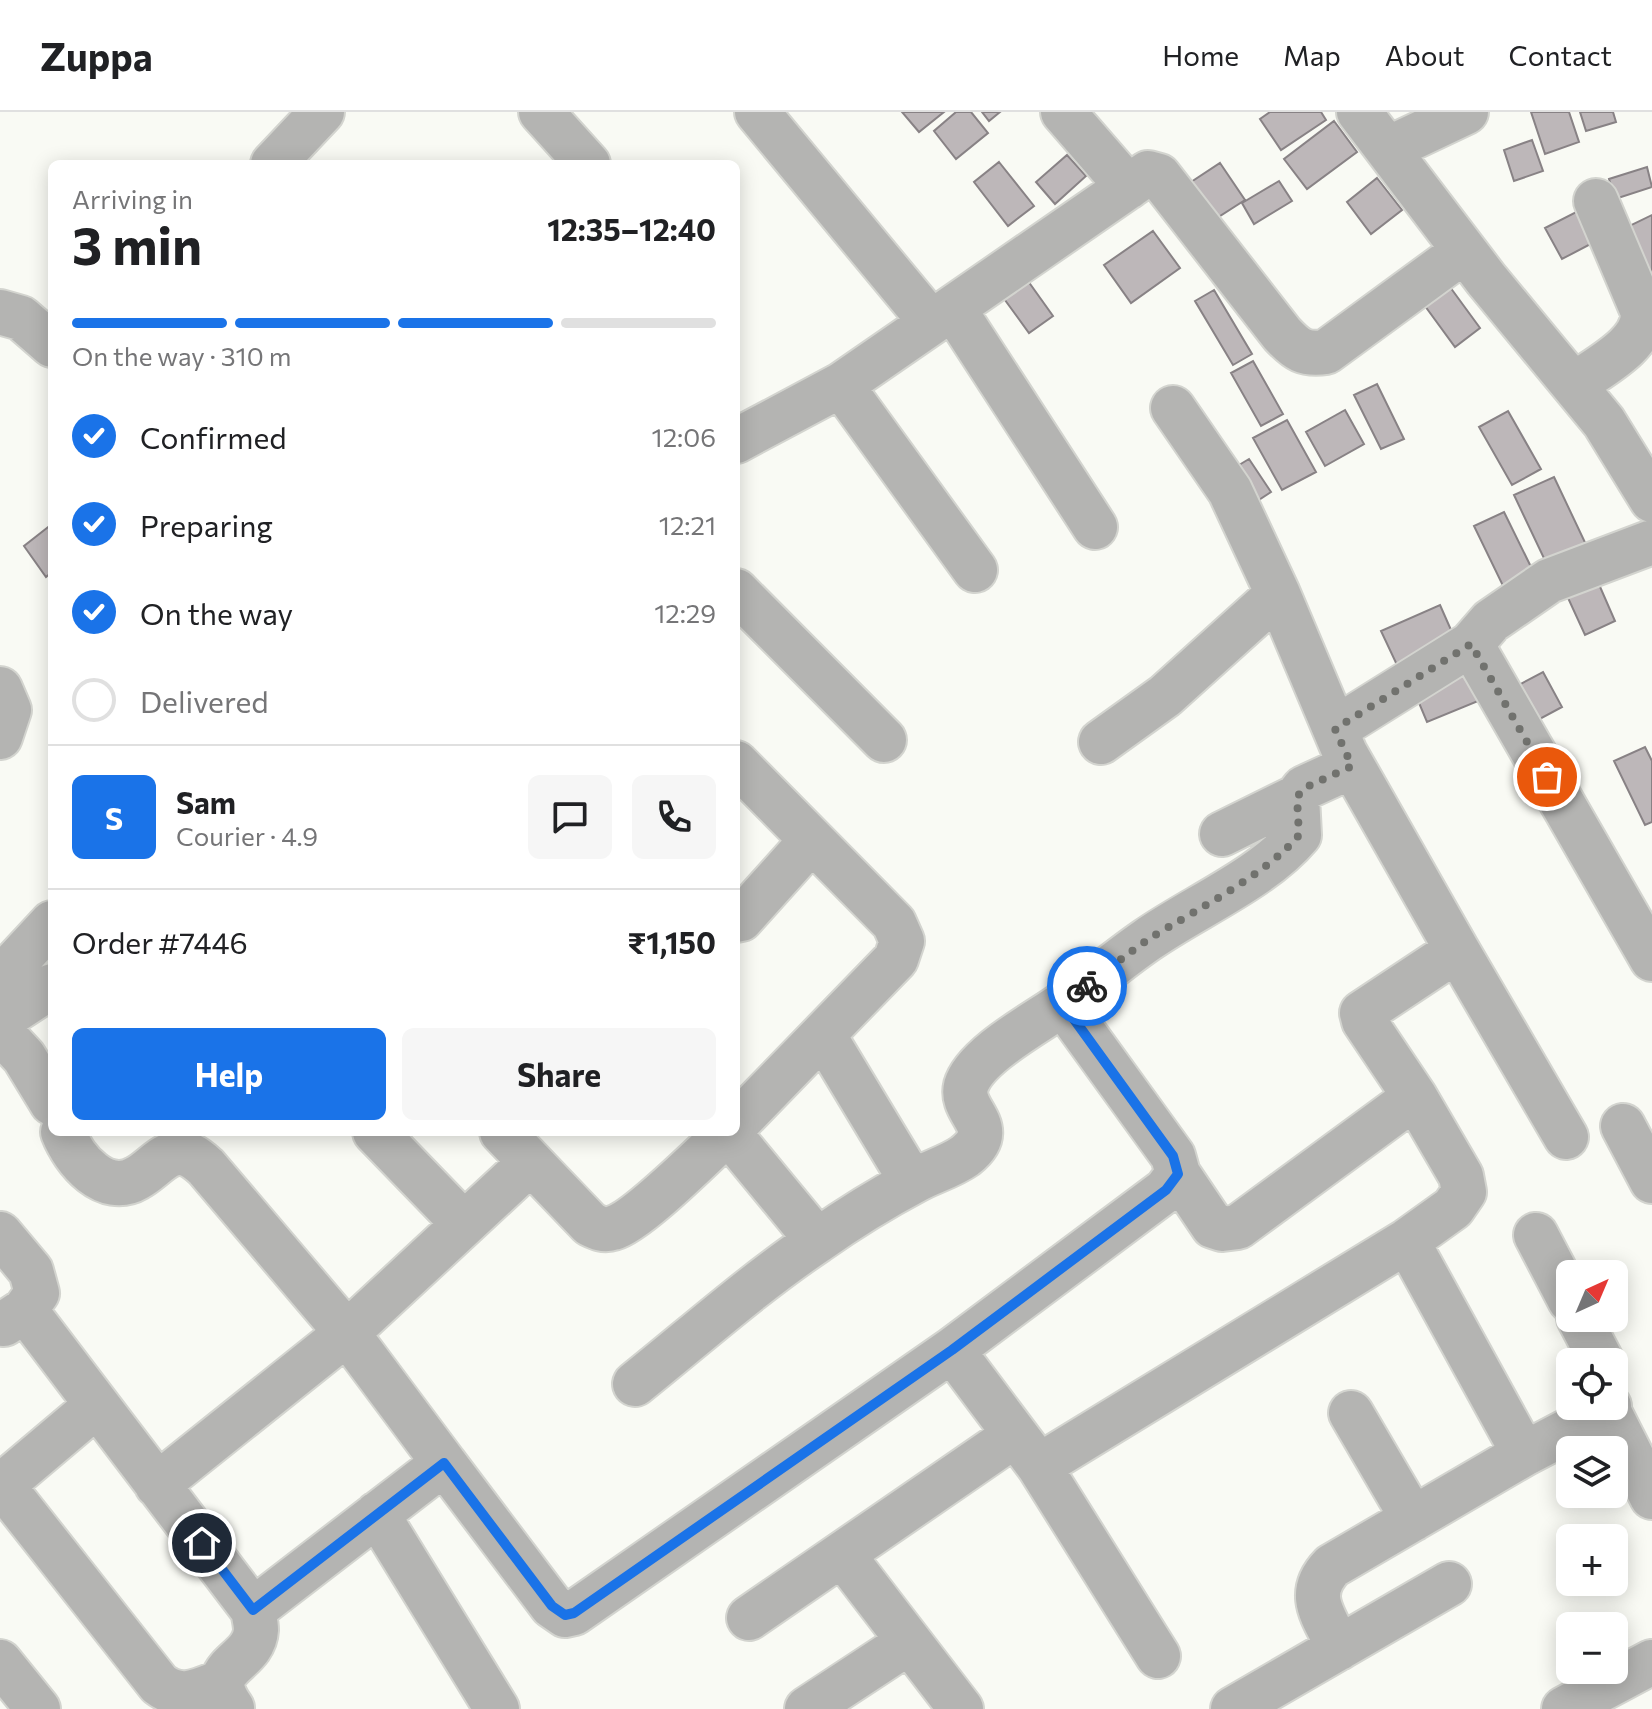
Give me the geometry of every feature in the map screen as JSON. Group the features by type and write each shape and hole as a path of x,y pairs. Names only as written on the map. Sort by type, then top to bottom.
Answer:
{"street":[{"path":"277,160 322,112"},
{"path":"757,112 942,315 1095,527"},
{"path":"1063,112 1128,187"},
{"path":"1359,112 1464,251 1604,422 1652,500"},
{"path":"1388,149 1466,112"},
{"path":"549,115 585,160"},
{"path":"740,439 841,385 1148,173 1159,176 1282,334 1296,349 1308,355 1326,352 1464,251"},
{"path":"1574,385 1632,342 1640,333 1643,323 1643,312 1596,201"},
{"path":"0,312 21,318 48,342"},
{"path":"841,385 975,570"},
{"path":"1173,408 1230,491 1278,594 1343,748 1566,1137"},
{"path":"1222,834 1297,797 1343,748 1471,644 1491,621 1549,581 1652,542"},
{"path":"1101,742 1165,696 1278,594"},
{"path":"740,595 884,740"},
{"path":"1471,644 1652,959"},
{"path":"0,689 9,710 0,737"},
{"path":"740,767 894,923 902,941 896,959 740,1120"},
{"path":"635,1384 817,1240 912,1182 964,1156 979,1140 980,1124 968,1101 966,1087 976,1070 994,1052 1147,940 1238,884 1290,847 1299,835 1297,797"},
{"path":"740,919 811,841"},
{"path":"0,979 48,927"},
{"path":"749,1618 842,1554 1407,1241 1453,1208 1464,1192 1461,1176 1415,1097 1364,1021 1362,1013 1457,950"},
{"path":"0,1020 48,989"},
{"path":"1063,1004 1173,1156 1178,1174 1213,1226 1222,1229 1238,1227 1415,1097"},
{"path":"0,1031 24,1057 48,1096"},
{"path":"824,1036 912,1182"},
{"path":"1623,1126 1652,1181"},
{"path":"65,1136 83,1163 99,1178 114,1185 134,1181 173,1154 191,1154 206,1167 347,1333 538,1589 552,1606 565,1615 574,1613 952,1350 1166,1190 1178,1174"},
{"path":"379,1136 464,1224"},
{"path":"157,1485 347,1333 464,1224 516,1148 590,1224 603,1230 616,1228 636,1215 724,1136"},
{"path":"731,1136 817,1240"},
{"path":"0,1234 31,1271 37,1293 13,1319 97,1405 253,1610 256,1632 245,1652 226,1671 227,1696 178,1695 159,1684 1,1486 97,1405"},
{"path":"1536,1235 1556,1273"},
{"path":"1407,1241 1524,1454"},
{"path":"952,1350 1027,1450 1158,1656"},
{"path":"1351,1413 1413,1519"},
{"path":"1339,1648 1316,1594 1321,1577 1332,1566 1587,1420"},
{"path":"1615,1420 1652,1497"},
{"path":"253,1610 444,1463"},
{"path":"377,1514 497,1709"},
{"path":"842,1554 961,1709"},
{"path":"1233,1709 1449,1584"},
{"path":"807,1709 909,1642"},
{"path":"1564,1709 1652,1662"}],"building":[{"path":"902,112 944,112 919,132"},
{"path":"956,112 971,112 988,133 956,159 934,131"},
{"path":"982,112 1000,112 989,121"},
{"path":"1270,112 1321,112 1326,120 1281,150 1260,119"},
{"path":"1531,112 1569,112 1579,142 1545,154"},
{"path":"1580,112 1613,112 1616,122 1586,131"},
{"path":"1334,121 1357,152 1307,189 1284,159"},
{"path":"1532,140 1543,171 1514,181 1504,150"},
{"path":"1067,155 1086,176 1055,204 1036,182"},
{"path":"999,162 1034,206 1008,226 974,182"},
{"path":"1220,163 1245,200 1209,223 1185,186"},
{"path":"1647,167 1652,187 1615,199 1609,179"},
{"path":"1377,178 1402,210 1371,234 1347,202"},
{"path":"1279,181 1292,201 1254,224 1242,203"},
{"path":"1586,207 1602,238 1562,259 1545,228"},
{"path":"1652,215 1652,273 1640,279 1617,232"},
{"path":"1153,231 1180,268 1131,303 1104,265"},
{"path":"1018,267 1053,316 1029,333 994,285"},
{"path":"1450,287 1480,328 1455,347 1425,306"},
{"path":"1214,290 1252,354 1233,365 1195,301"},
{"path":"1253,361 1283,414 1261,426 1231,373"},
{"path":"1377,384 1404,439 1381,449 1354,395"},
{"path":"1345,410 1364,444 1325,466 1306,432"},
{"path":"1508,411 1541,469 1512,485 1479,427"},
{"path":"1287,420 1316,472 1282,490 1253,438"},
{"path":"1249,459 1271,492 1251,505 1229,471"},
{"path":"1554,477 1590,553 1550,571 1514,495"},
{"path":"1504,512 1536,577 1506,592 1474,526"},
{"path":"48,527 46,577 24,546"},
{"path":"1594,573 1615,621 1585,635 1563,587"},
{"path":"1440,605 1455,639 1397,665 1381,631"},
{"path":"1469,668 1483,699 1427,722 1414,691"},
{"path":"1543,672 1562,707 1523,728 1504,693"},
{"path":"1645,747 1652,761 1652,822 1645,825 1614,761"}],"way so far":[{"path":"1087,986 1147,940 1238,884 1290,847 1299,835 1297,797 1304,788 1352,766 1335,729 1471,644 1547,777"}],"route":[{"path":"202,1543 253,1610 444,1463 552,1606 565,1615 574,1613 952,1350 1166,1190 1178,1174 1173,1156 1063,1004 1087,986"}]}
